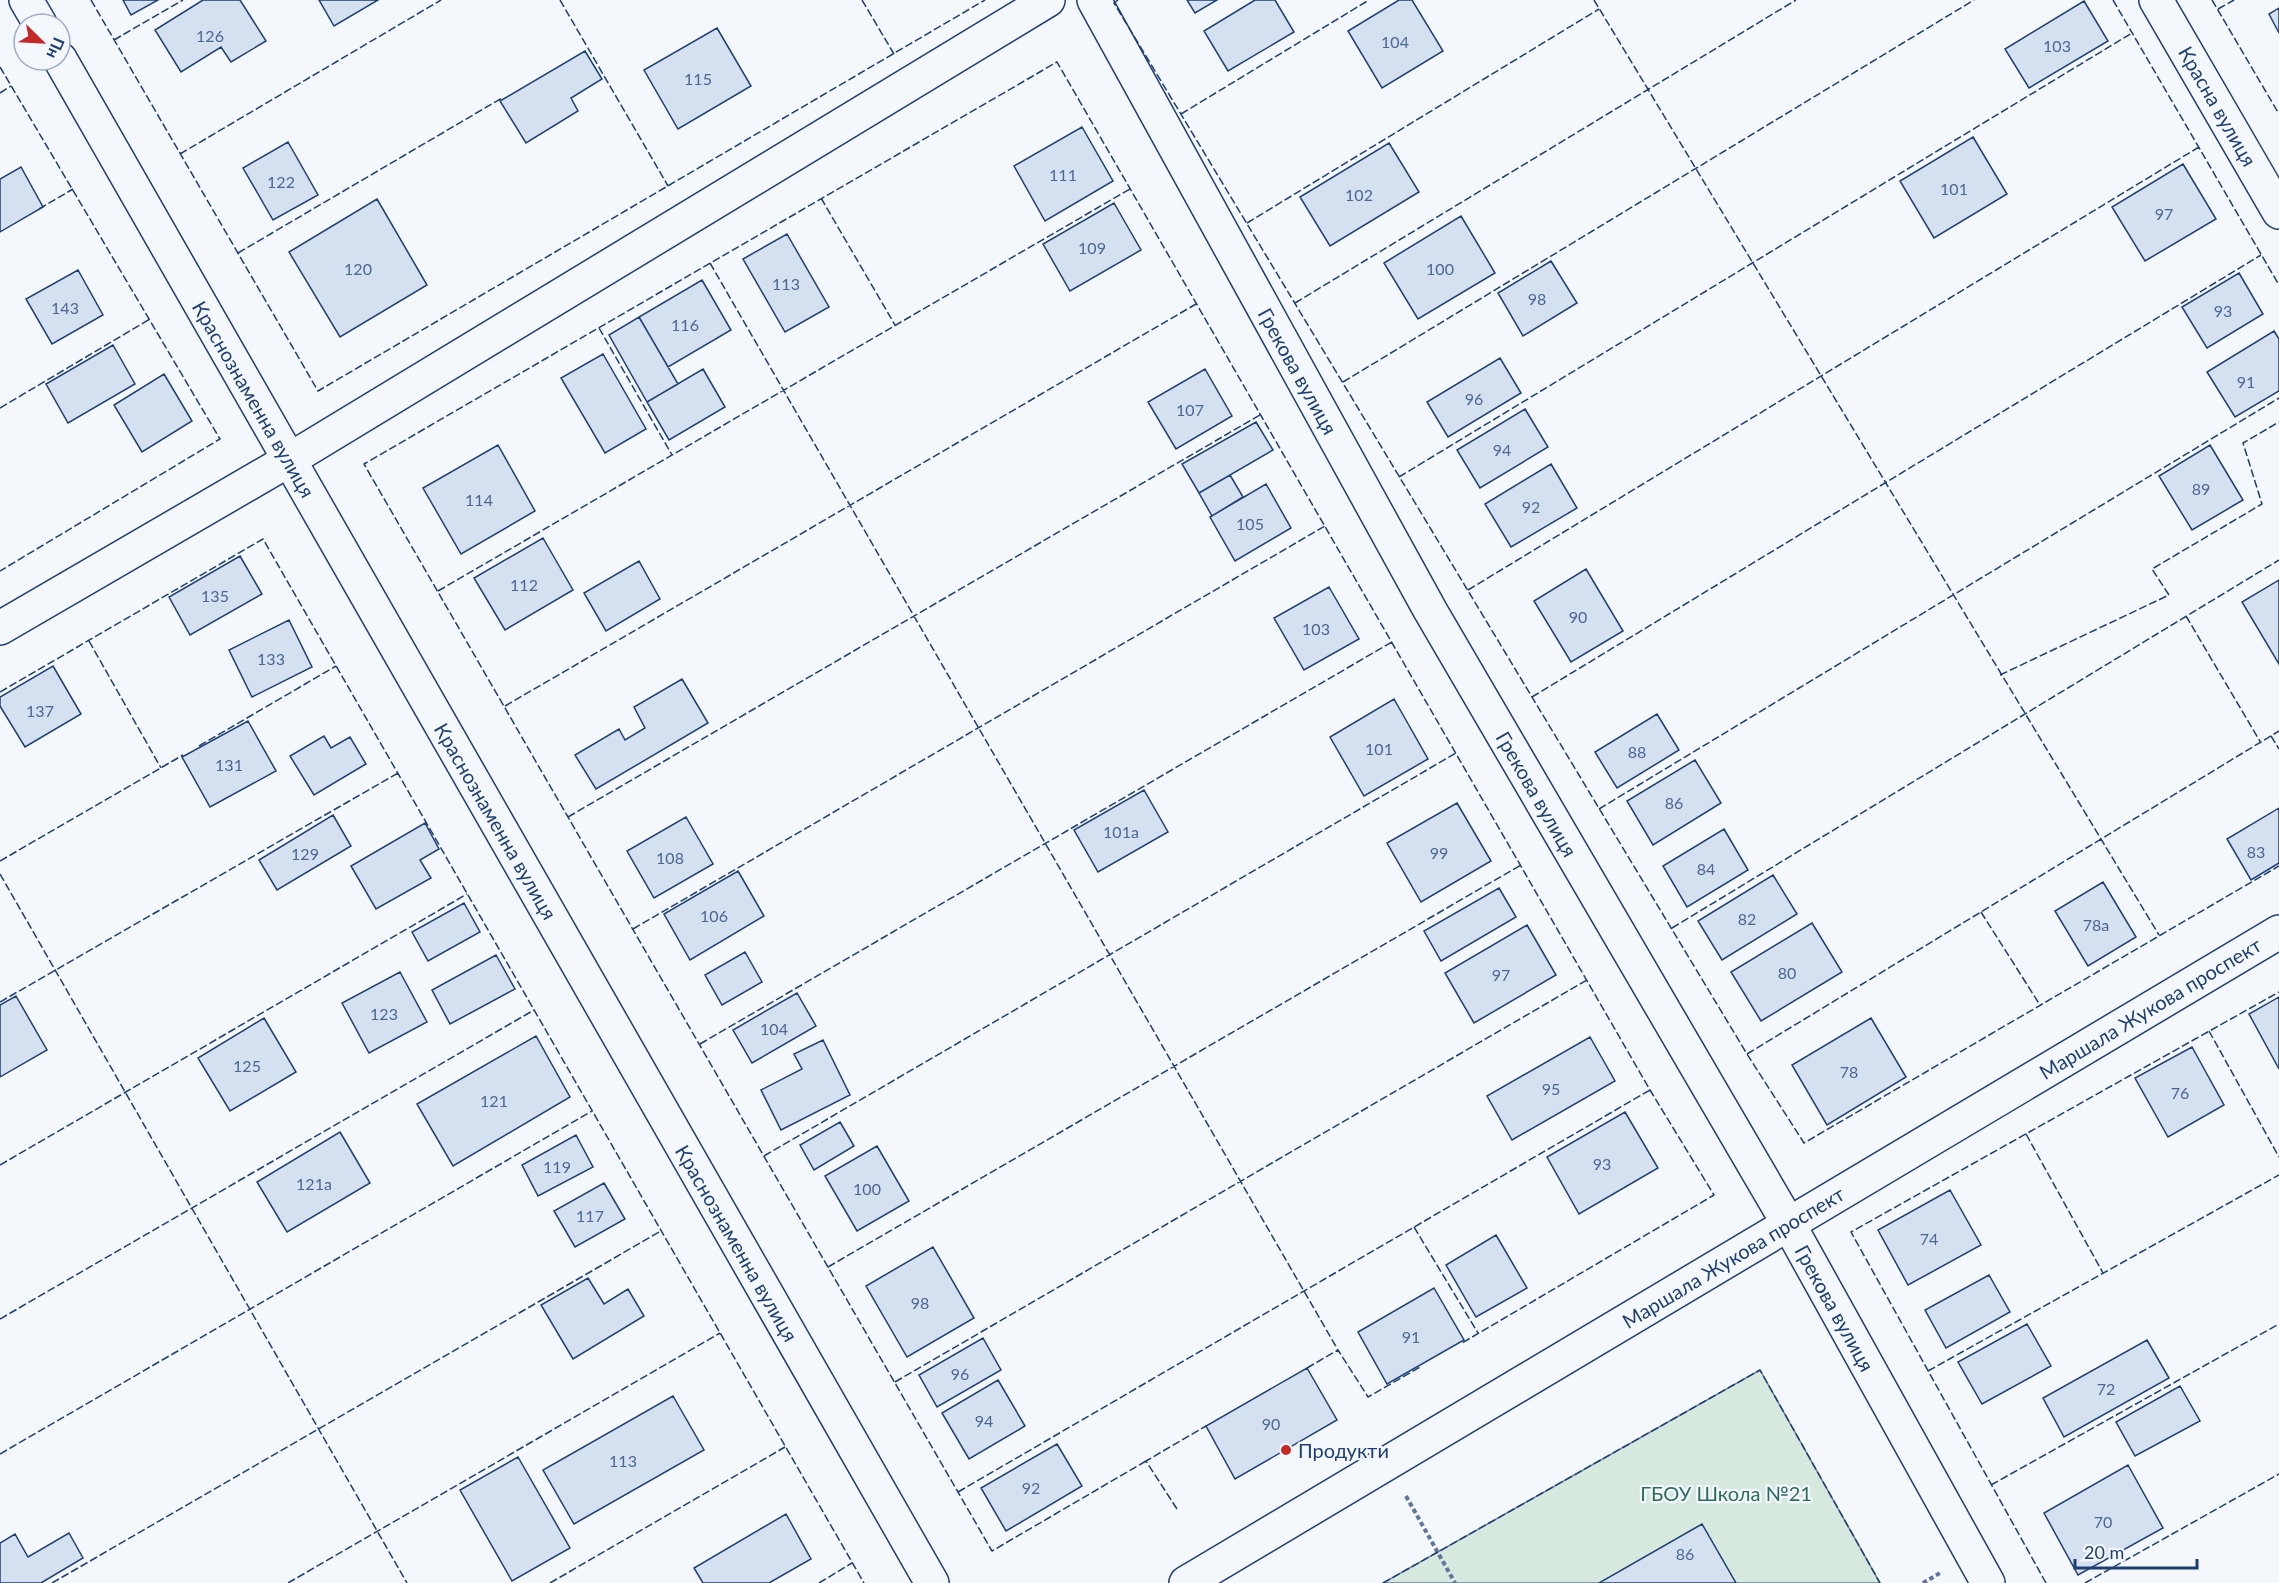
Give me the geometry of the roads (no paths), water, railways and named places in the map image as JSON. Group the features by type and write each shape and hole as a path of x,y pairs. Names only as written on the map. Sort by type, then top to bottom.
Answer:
{"street":[{"path":"0,628 289,460 1048,0"},
{"name":"Грекова вулиця","path":"1094,0 1430,610 1788,1223 1988,1583"},
{"name":"Красна вулиця","path":"2157,0 2279,212"},
{"name":"Краснознаменна вулиця","path":"67,72 932,1583"},
{"name":"Маршала Жукова проспект","path":"1186,1583 2279,932"}],"place":[{"name":"Продукти","path":"1286,1450"}],"park label":[{"name":"ГБОУ Школа №21","path":"1726,1493"}]}
